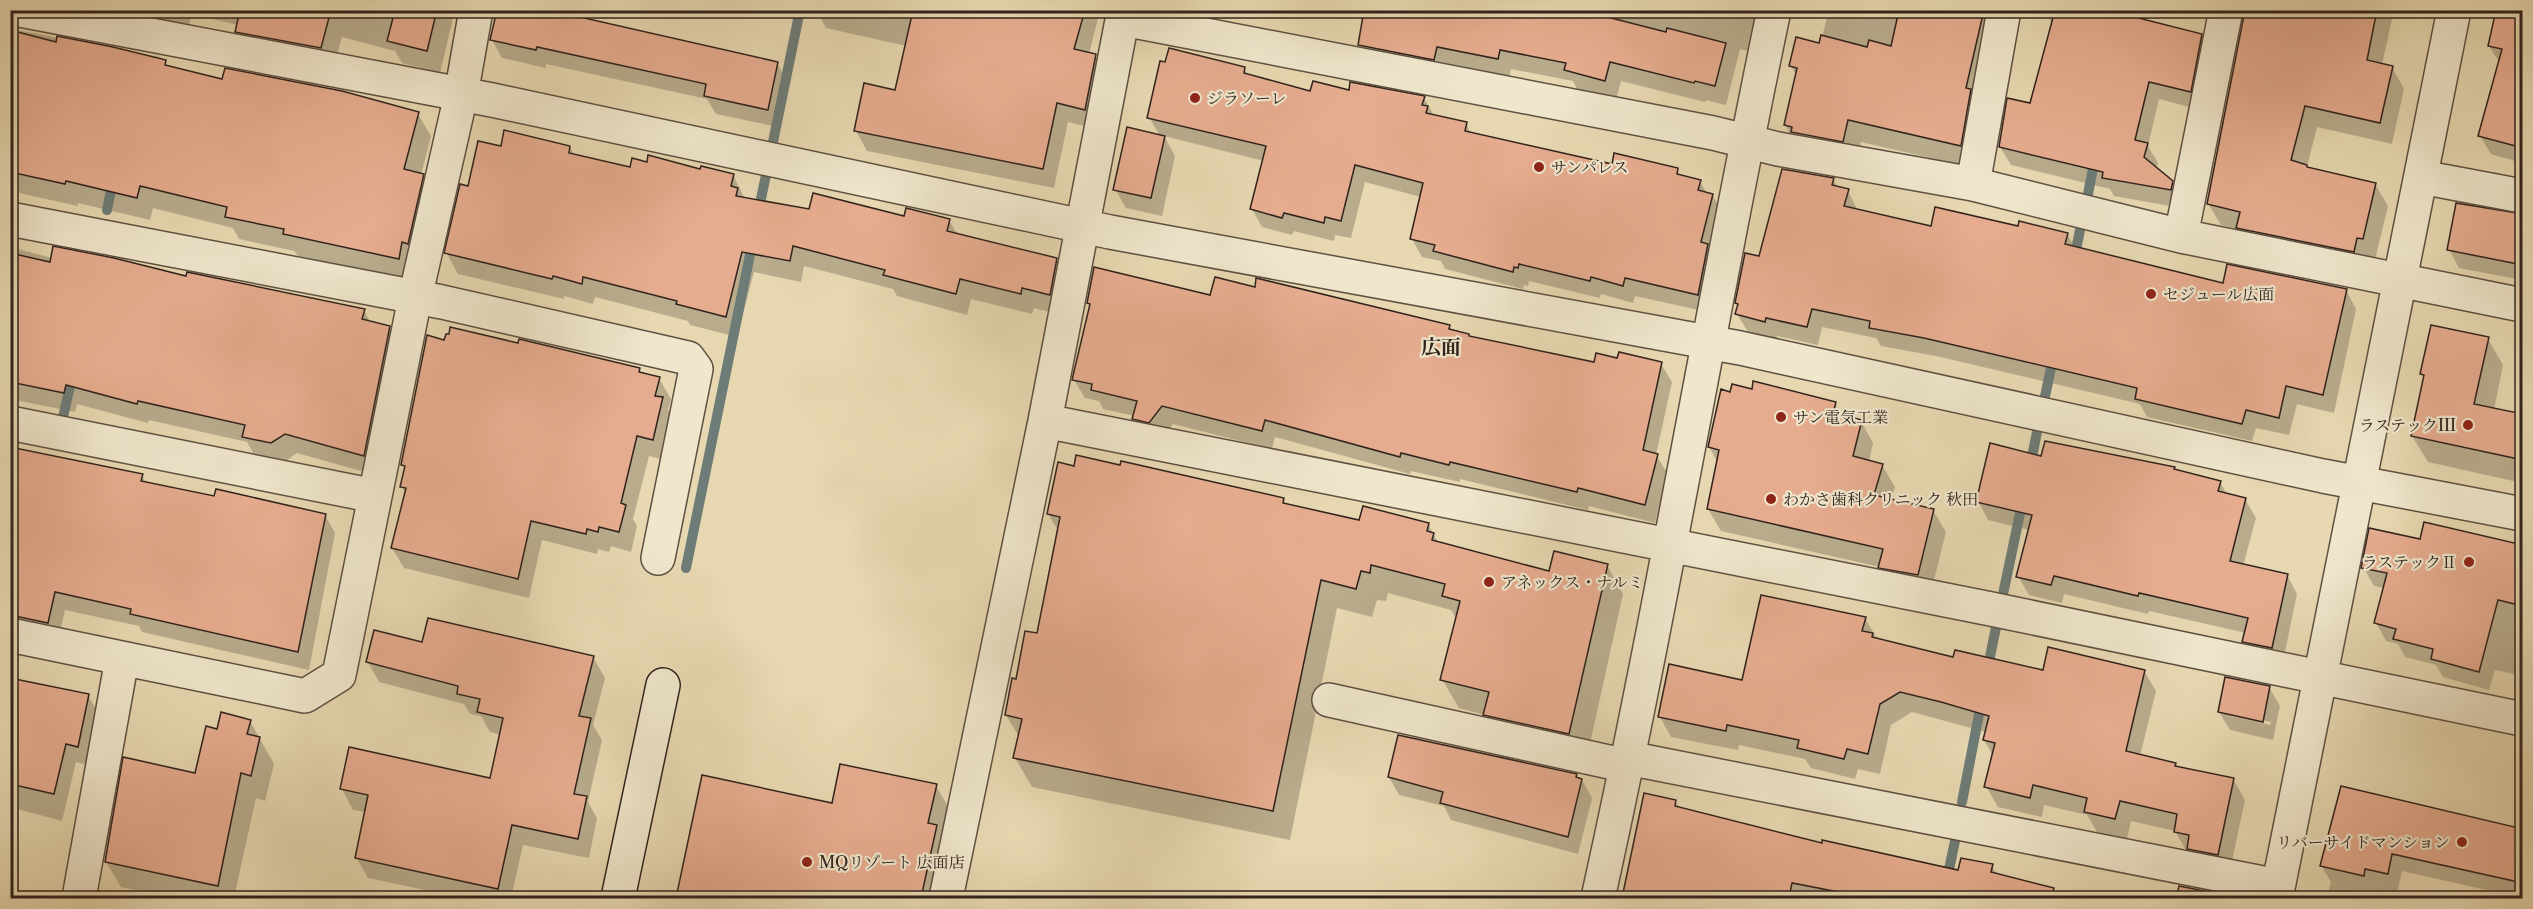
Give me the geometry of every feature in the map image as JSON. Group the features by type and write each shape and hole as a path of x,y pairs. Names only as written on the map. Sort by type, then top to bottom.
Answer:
{"street":[{"path":"20,10 460,95 1084,227 1740,348 2359,483 2523,514"},
{"path":"10,635 305,696 339,675 476,10"},
{"path":"1598,898 1627,762 1774,10"},
{"path":"1973,184 2004,10"},
{"path":"2181,236 2226,10"},
{"path":"1329,700 2277,892 2454,10"},
{"path":"946,898 1045,421 1124,15 1747,141 1973,184 2181,236 2523,305"},
{"path":"2421,177 2523,196"},
{"path":"10,219 442,302 688,358 696,369 658,558"},
{"path":"1045,421 1669,544 2523,719"},
{"path":"10,423 375,496"},
{"path":"79,898 122,659"},
{"path":"618,898 663,685"}],"building":[{"path":"240,10 331,10 321,48 235,32"},
{"path":"395,10 437,10 427,51 387,41"},
{"path":"497,10 549,10 778,62 768,110 704,96 706,84 537,47 536,50 490,40"},
{"path":"913,10 1085,10 1074,49 1096,54 1085,110 1057,103 1043,169 854,131 864,83 895,90"},
{"path":"1364,10 1580,10 1666,32 1667,28 1726,43 1715,86 1610,62 1605,81 1564,70 1566,63 1500,50 1498,59 1437,47 1434,60 1358,45"},
{"path":"1899,10 1984,10 1966,88 1971,89 1961,146 1848,120 1843,142 1791,132 1792,127 1784,125 1797,68 1789,66 1796,37 1819,43 1821,35 1867,47 1869,40 1891,46"},
{"path":"2055,10 2107,10 2202,34 2191,92 2149,82 2135,140 2148,143 2144,157 2173,181 2171,190 2102,178 2103,172 1999,147 2007,98 2030,103"},
{"path":"2245,10 2377,10 2367,60 2393,66 2380,123 2305,106 2291,160 2307,165 2307,167 2376,183 2363,239 2357,238 2354,252 2236,228 2240,212 2207,204"},
{"path":"2496,10 2523,10 2523,148 2478,136 2502,49 2488,46"},
{"path":"10,30 56,42 57,36 113,47 166,60 165,65 222,79 225,68 342,91 419,112 404,169 424,174 408,244 402,242 399,259 283,234 284,229 225,217 227,207 140,186 137,198 66,181 65,184 10,172"},
{"path":"1169,48 1245,67 1244,73 1310,91 1313,81 1349,90 1350,82 1425,96 1422,105 1428,106 1426,113 1467,122 1465,131 1612,164 1614,153 1678,168 1677,174 1701,180 1698,190 1713,194 1701,242 1708,244 1698,295 1625,278 1623,286 1591,277 1590,281 1519,264 1518,268 1514,267 1513,272 1433,251 1435,245 1410,239 1423,183 1355,165 1341,221 1325,217 1324,223 1284,213 1282,218 1250,209 1266,146 1147,118 1160,61 1165,62"},
{"path":"1127,127 1165,136 1151,198 1113,190"},
{"path":"504,130 570,146 569,153 630,167 632,158 647,162 648,155 700,169 701,166 734,174 731,186 738,188 736,196 809,209 813,193 904,216 906,208 950,219 947,231 1057,258 1050,295 1022,288 1021,294 960,279 956,294 883,275 885,270 793,246 790,261 742,252 726,317 676,304 677,301 583,277 582,284 553,276 552,279 444,253 460,184 468,186 478,141 501,146"},
{"path":"1782,169 1834,178 1832,185 1849,189 1844,206 1931,226 1935,207 2018,226 2019,221 2068,233 2065,244 2223,283 2227,264 2347,289 2323,395 2286,386 2279,418 2246,410 2242,424 2135,399 2137,388 1924,338 1869,328 1870,321 1812,309 1807,327 1766,318 1765,322 1735,314 1745,253 1759,256"},
{"path":"2456,203 2523,214 2523,265 2447,250"},
{"path":"53,246 186,276 187,272 365,309 362,319 390,326 364,456 285,434 271,443 242,437 245,425 138,401 137,404 66,385 64,393 10,382 10,253 50,262"},
{"path":"1094,267 1210,295 1215,277 1255,287 1256,278 1450,325 1449,329 1469,334 1469,336 1594,362 1596,353 1617,358 1619,352 1662,362 1643,450 1658,454 1645,505 1578,488 1577,492 1450,462 1449,465 1401,453 1400,457 1265,420 1262,431 1162,406 1149,423 1132,419 1137,401 1091,390 1092,384 1072,380 1090,304 1087,303"},
{"path":"2431,325 2489,337 2474,404 2523,414 2523,460 2411,436 2424,375 2420,374"},
{"path":"450,327 518,343 519,339 640,368 639,372 660,377 655,396 663,397 653,440 637,436 621,503 626,505 619,532 599,527 598,532 587,529 586,534 531,521 518,579 391,548 406,488 400,487 405,466 401,465 427,335 444,340 446,334 449,334"},
{"path":"1753,381 1836,402 1833,413 1862,420 1853,456 1883,464 1874,495 1934,509 1918,575 1878,568 1883,549 1707,509 1719,450 1708,447 1721,389 1730,392 1732,384 1752,389"},
{"path":"2045,441 2175,467 2174,469 2221,481 2218,491 2246,498 2230,561 2288,574 2272,648 2242,642 2248,618 2054,576 2051,585 2016,577 2032,515 1976,502 1990,443 2041,456"},
{"path":"10,447 143,474 141,481 214,496 216,489 326,514 298,652 130,614 131,609 55,592 48,623 10,615"},
{"path":"1076,455 1120,465 1121,461 1284,498 1283,503 1359,520 1363,506 1429,523 1427,531 1434,533 1432,540 1549,571 1554,551 1608,564 1569,734 1483,715 1489,692 1440,680 1460,601 1442,596 1445,584 1371,565 1370,573 1361,571 1356,589 1321,580 1273,811 1013,758 1022,719 1005,715 1012,678 1016,679 1025,631 1037,633 1060,517 1047,514 1058,462 1074,466"},
{"path":"2424,522 2523,545 2523,606 2498,600 2479,672 2431,659 2433,649 2393,639 2396,629 2374,623 2387,573 2361,568 2369,528 2420,539"},
{"path":"1761,595 1866,617 1862,631 1873,633 1872,637 1953,657 1955,650 2043,670 2048,647 2145,670 2126,751 2176,763 2175,766 2234,778 2218,855 2187,849 2189,835 2174,832 2177,814 2120,801 2115,819 2084,812 2087,798 2033,785 2030,798 1984,787 1995,743 1983,740 1989,716 1941,702 1900,692 1880,704 1868,754 1847,749 1844,759 1797,748 1799,740 1727,725 1726,731 1658,717 1669,664 1742,680"},
{"path":"428,618 594,656 579,716 591,718 574,794 587,796 578,839 512,825 498,889 355,858 368,795 340,789 349,747 490,778 503,718 477,712 480,699 457,694 458,686 366,662 374,630 422,642"},
{"path":"2225,677 2270,686 2263,722 2218,712"},
{"path":"10,678 89,694 78,747 66,744 54,794 10,784"},
{"path":"221,712 251,720 247,734 260,737 251,776 241,773 218,886 105,862 123,757 195,773 206,726 217,729"},
{"path":"1398,735 1577,774 1576,777 1582,779 1568,837 1440,803 1443,792 1388,777"},
{"name":"MQリゾート 広面店","path":"840,764 937,784 928,823 937,825 921,898 676,898 702,775 832,803"},
{"path":"2341,786 2523,829 2523,883 2392,854 2388,874 2365,869 2364,876 2320,866"},
{"path":"1644,793 1676,800 1675,806 1822,843 1822,840 1958,870 1961,858 1993,864 1991,872 2054,888 2052,898 1885,898 1859,893 1859,896 1792,883 1789,898 1649,898 1623,893"},
{"path":"2179,886 2210,892 2209,898 2176,898"}],"waterway":[{"path":"773,142 800,10"},
{"path":"2088,194 2095,158"},
{"path":"758,213 766,175"},
{"path":"107,210 113,180"},
{"path":"2074,259 2080,230"},
{"path":"686,568 753,240"},
{"path":"2044,401 2054,354"},
{"path":"63,417 73,373"},
{"path":"2030,467 2037,432"},
{"path":"2002,599 2023,499"},
{"path":"1987,672 1997,622"},
{"path":"1962,802 1982,699"},
{"path":"1943,898 1955,841"}],"place":[{"name":"ジラソーレ","path":"1195,98"},
{"name":"サンパレス","path":"1539,167"},
{"name":"セジュール広面","path":"2151,294"},
{"name":"サン電気工業","path":"1781,417"},
{"name":"ラステックIII","path":"2468,425"},
{"name":"わかさ歯科クリニック 秋田","path":"1771,499"},
{"name":"ラステックⅡ","path":"2469,562"},
{"name":"アネックス・ナルミ","path":"1489,582"},
{"name":"リバーサイドマンション","path":"2462,842"},
{"name":"MQリゾート 広面店","path":"807,862"}],"district":[{"name":"広面","path":"1441,347"}]}
